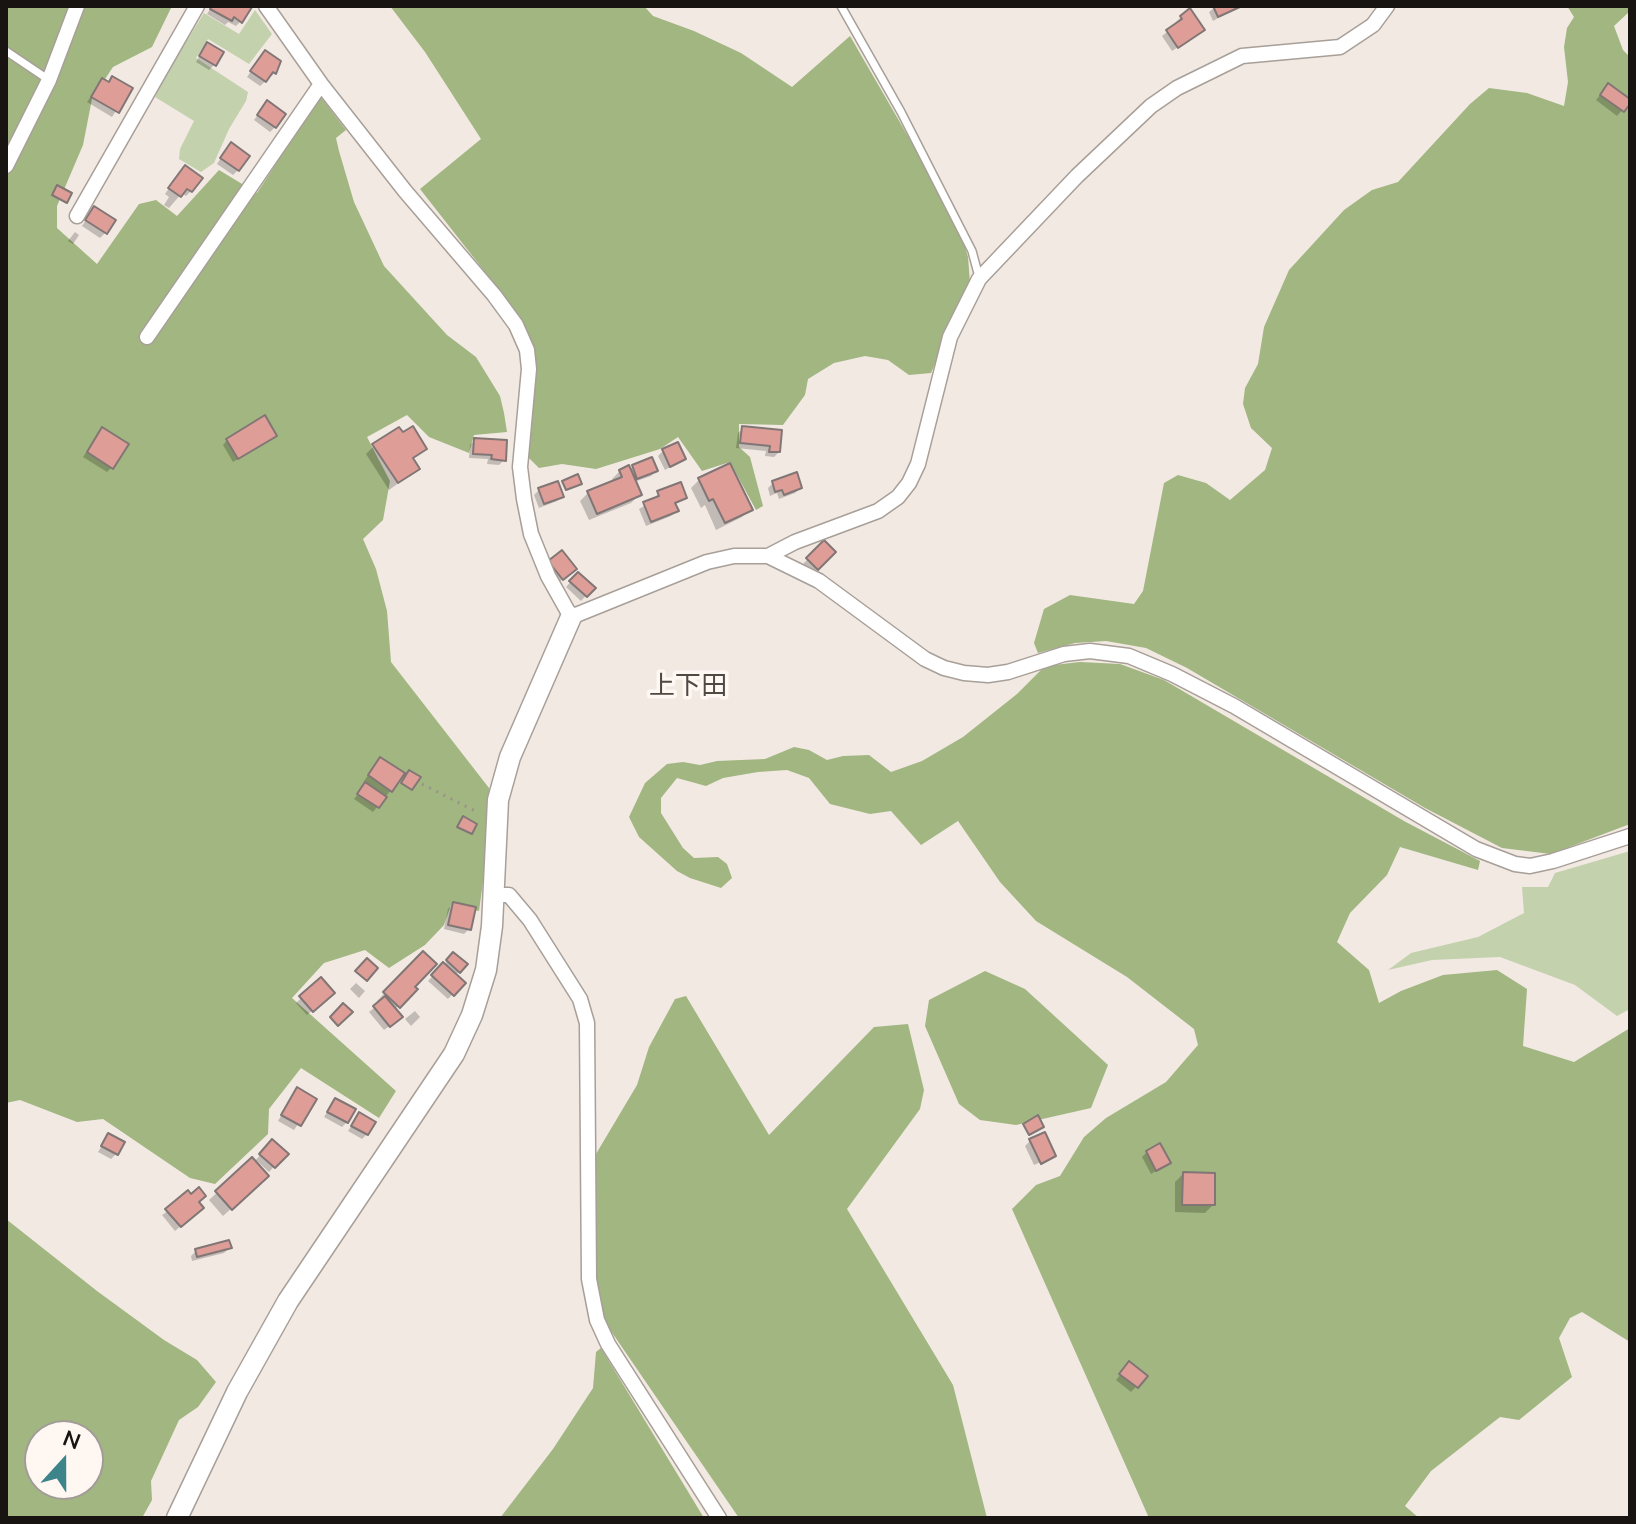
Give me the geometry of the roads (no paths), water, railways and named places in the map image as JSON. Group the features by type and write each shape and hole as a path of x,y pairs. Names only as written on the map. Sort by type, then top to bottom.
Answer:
{"street":[{"path":"6,166 49,80 77,6"},
{"path":"77,216 197,6"},
{"path":"266,6 321,84 516,325 527,350 529,369 520,467 524,499 531,534 548,576 571,617"},
{"path":"768,556 795,542 878,511 898,497 909,483 925,444 950,337 979,279 1077,176 1151,106 1177,88 1242,56 1340,47 1373,25 1387,6"},
{"path":"147,337 321,84"},
{"path":"177,1518 237,1392 288,1301 454,1054 472,1015 486,970 498,800 510,757 571,617 707,562 744,555 768,556 819,581 925,659 944,668 988,675 1008,672 1064,654 1090,651 1129,656 1234,706 1476,849 1515,864 1530,866 1553,861 1630,836"},
{"path":"493,895 509,895 530,920 567,975 580,999 587,1023 589,1279 597,1320 608,1344 719,1518"}],"lane":[{"path":"841,6 901,112 972,251 979,279"},
{"path":"6,51 49,80"}],"district":[{"name":"上下田","path":"688,686"}]}
